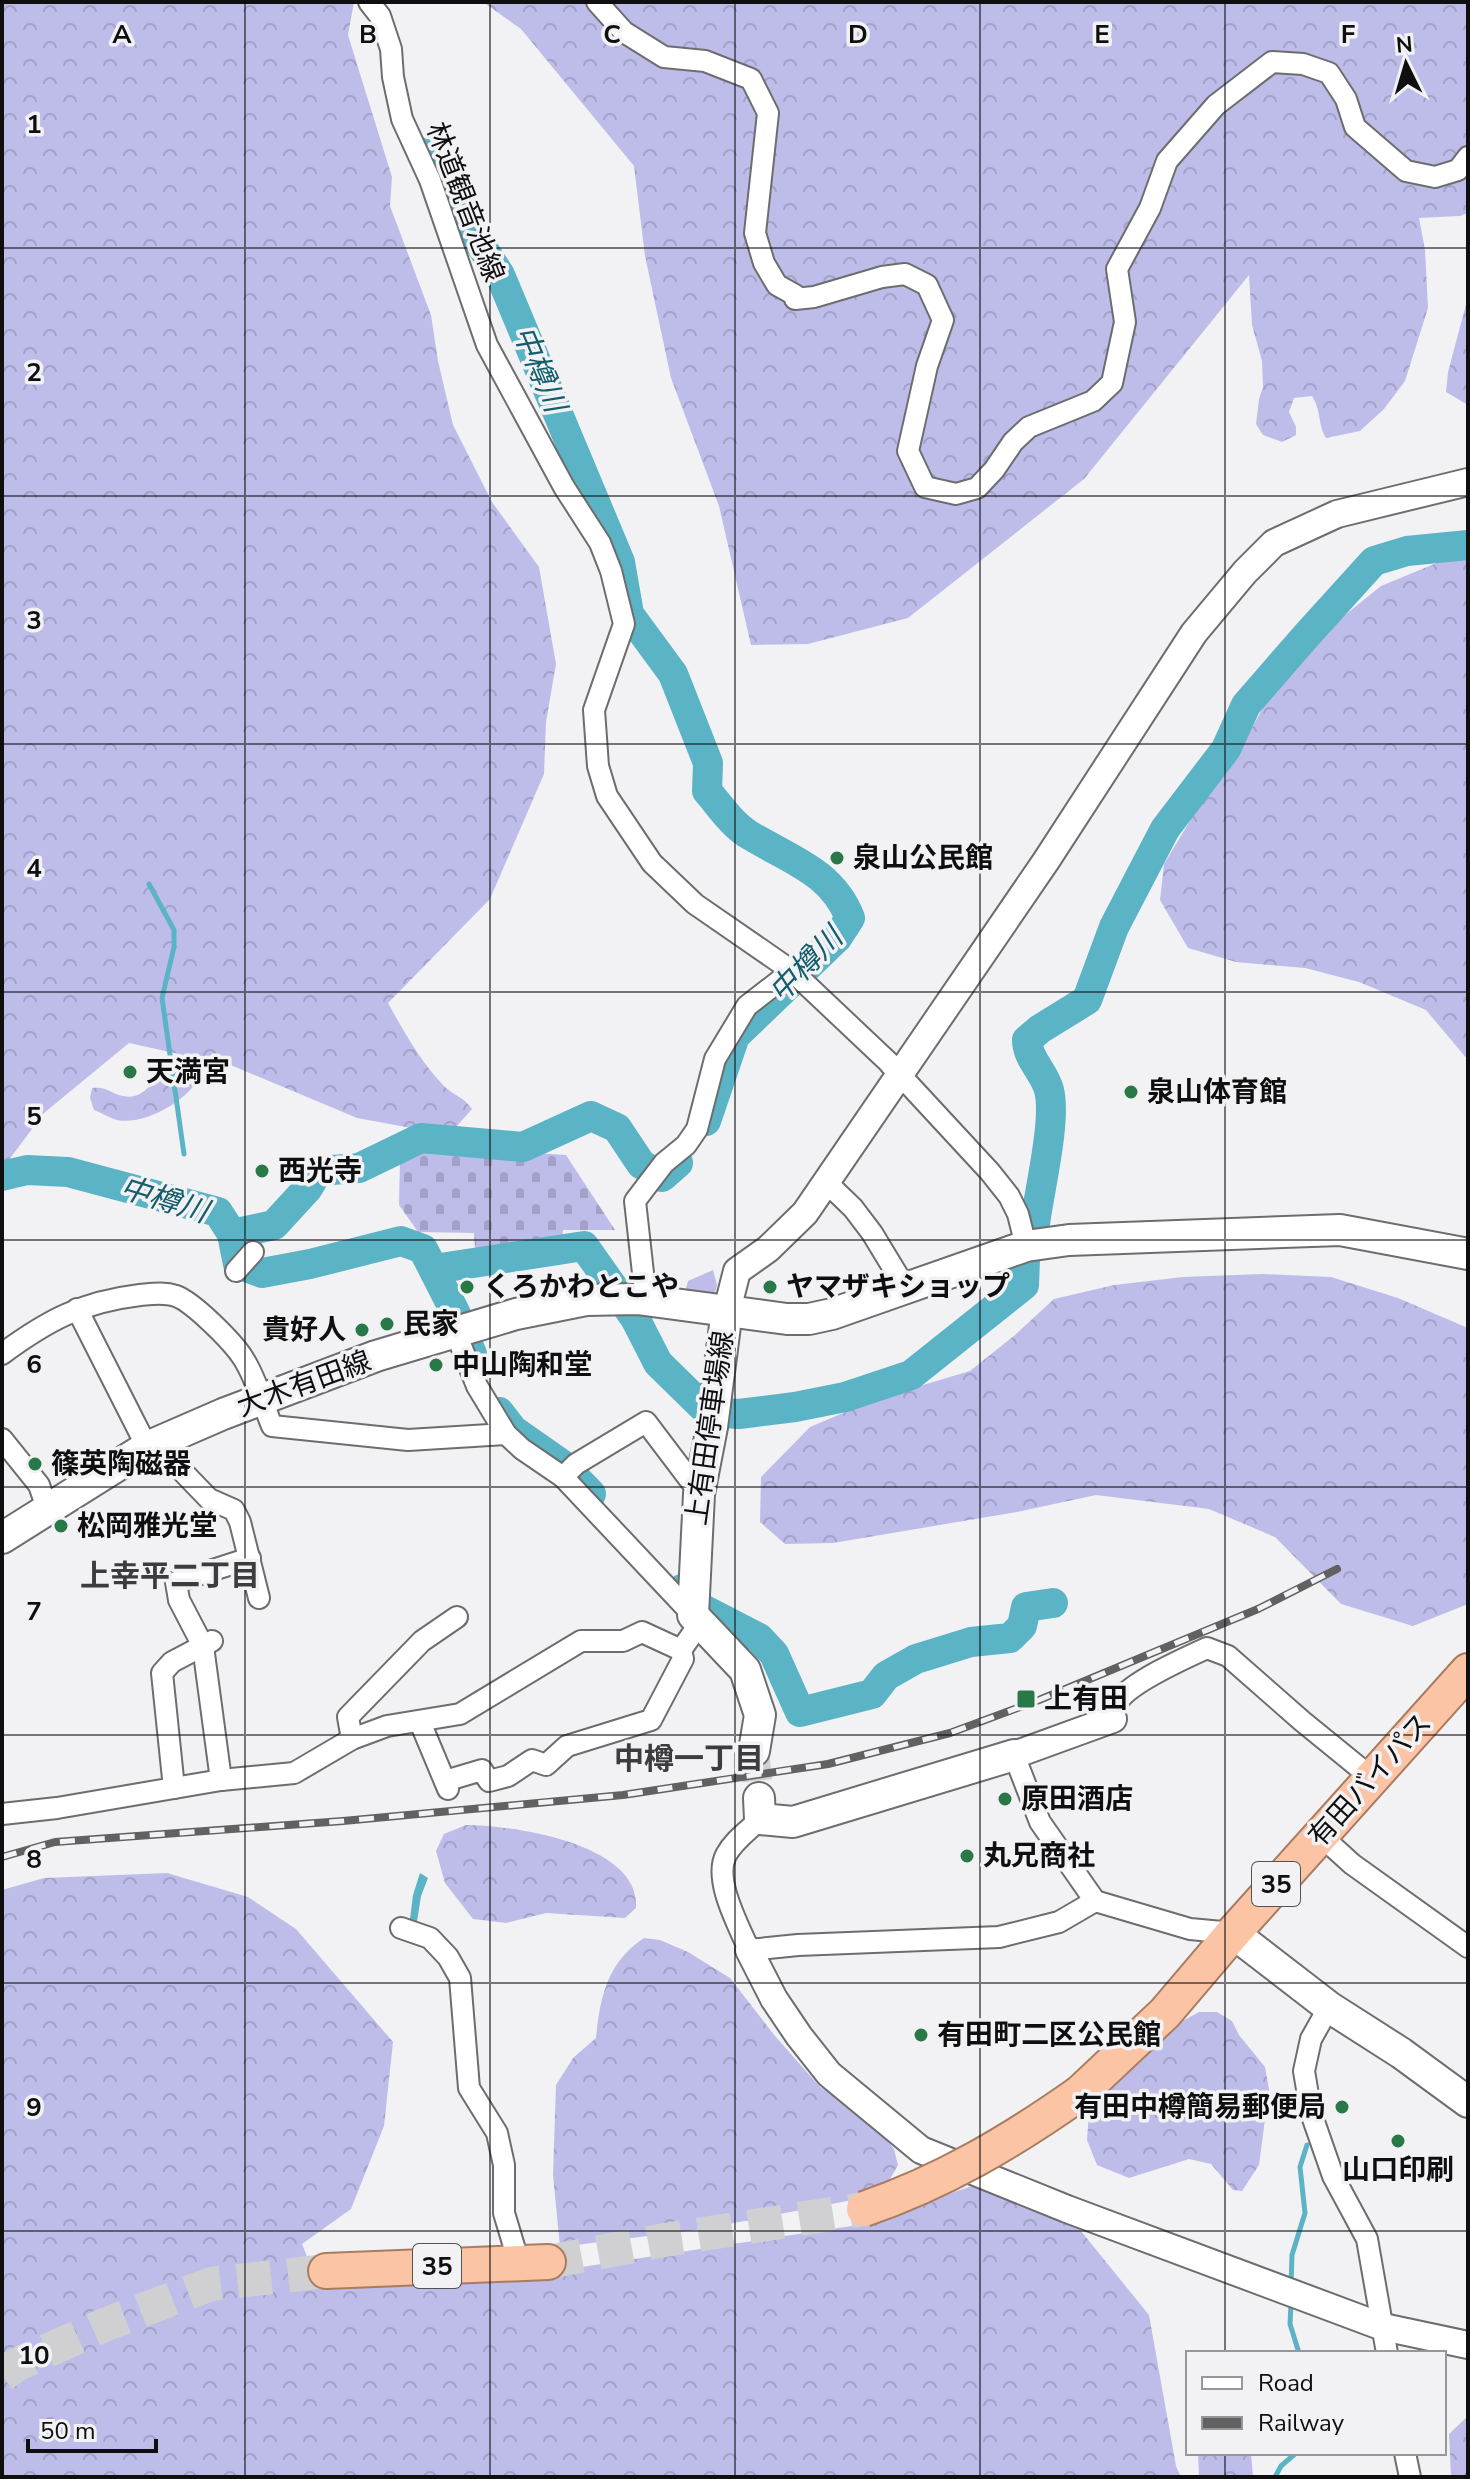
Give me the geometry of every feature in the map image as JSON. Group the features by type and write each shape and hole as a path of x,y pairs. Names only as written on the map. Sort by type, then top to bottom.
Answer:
{"highway":[{"name":"有田バイパス","path":"864,2209 910,2193 975,2161 1019,2136 1080,2093 1165,2013 1468,1671"},
{"name":"35","path":"326,2271 534,2262"}],"main road":[{"name":"上有田停車場線","path":"697,1619 695,1540 699,1492 712,1427 727,1310 787,1319 809,1319 906,1289 1026,1246 1069,1240 1340,1230 1468,1254"},
{"name":"大木有田線","path":"2,1538 154,1444 376,1356 455,1331 516,1314 586,1300 637,1299 727,1310"},
{"path":"697,1619 745,1670 760,1715 754,1751"},
{"path":"760,1808 793,1822 1014,1755"},
{"path":"1233,1933 1329,2007 1401,2053 1468,2102"}],"street":[{"name":"林道観音池線","path":"369,2 380,16 391,49 402,119 430,180 487,345 564,487 600,543 611,571 624,624 594,710 598,766 607,796 652,863 695,904 792,971 900,1073"},
{"path":"597,2 624,32 664,57 705,61 751,79 768,113 755,233 764,263 777,285 795,295 795,299 905,274 927,285 943,320 927,366 908,451 925,487 956,494 977,488 1013,442 1029,427 1093,401 1112,383 1125,322 1117,269 1150,208 1167,161 1216,105 1272,62 1303,64 1329,73 1346,99 1355,127 1406,171 1435,177 1458,170 1468,157"},
{"path":"727,1310 737,1271 768,1249 805,1213 1046,861 1194,633 1255,563 1274,543 1337,514 1468,482"},
{"path":"644,1282 635,1201 664,1163 686,1145 697,1129 715,1059 747,1006 792,971 900,1073 990,1172 1009,1196 1018,1214 1026,1246"},
{"path":"826,1182 853,1208 872,1233 906,1289"},
{"path":"236,1271 253,1252"},
{"path":"2,1354 27,1336 77,1309 106,1299 161,1293 179,1297 244,1358 272,1426 408,1440 506,1434"},
{"path":"77,1309 154,1444 209,1499 234,1510 259,1598"},
{"path":"420,1722 446,1785 482,1770 489,1781 508,1776 526,1757 546,1765 567,1746 651,1720 683,1659 681,1650 697,1619 568,1472 522,1449 506,1434 477,1386 455,1331"},
{"path":"568,1472 646,1422 699,1492"},
{"path":"2,1439 39,1485 47,1508"},
{"path":"221,1780 208,1643 179,1600 176,1582 250,1558"},
{"path":"352,1739 348,1717 422,1641 457,1617"},
{"path":"2,1814 57,1808 221,1780 294,1773 352,1739 387,1726 460,1714 581,1641 623,1641 642,1632 681,1650"},
{"path":"174,1788 162,1673 172,1662 208,1643"},
{"path":"1233,1933 1190,1929 1095,1901 1040,1822 1014,1755 1113,1719 1118,1701 1145,1680 1207,1648 1228,1656 1372,1778"},
{"path":"760,1808 725,1857 721,1874 749,1950 774,1999 829,2074 921,2150 1385,2340 1468,2345"},
{"path":"1320,1835 1352,1864 1468,1947"},
{"path":"749,1950 999,1937 1059,1922 1095,1901"},
{"path":"401,1928 430,1938 448,1957 460,1978 469,2088 497,2133 504,2165 504,2213 534,2262"},
{"path":"1329,2007 1311,2039 1304,2071 1308,2099 1333,2176 1367,2239 1385,2340"},
{"path":"1405,2455 1410,2477"}],"green space":[{"path":"2,2 354,2 348,35 392,177 390,206 431,315 453,425 492,502 539,567 556,664 546,722 544,774 490,899 388,1003 428,1067 444,1086 472,1109 449,1135 357,1118 233,1066 129,1043 44,1113 2,1169"},
{"path":"483,2 1468,2 1468,213 1419,218 1425,250 1428,308 1405,381 1384,409 1360,431 1326,438 1312,396 1294,398 1289,412 1296,435 1282,442 1263,435 1256,424 1263,387 1262,361 1252,325 1249,275 1084,479 908,618 808,644 751,645 719,506 671,378 645,256 634,166 521,29"},
{"path":"1468,297 1468,405 1446,392 1448,372"},
{"path":"1468,550 1468,1060 1426,1010 1359,982 1305,968 1236,962 1188,948 1160,900 1164,864 1214,781 1253,726 1288,661 1381,586"},
{"path":"179,1059 196,1062 201,1074 188,1093 166,1109 128,1121 117,1120 94,1110 90,1098 92,1088 123,1096 137,1095 148,1087 165,1064"},
{"path":"424,1146 566,1155 615,1230 563,1230 562,1240 475,1248 474,1233 418,1232 399,1205 400,1159"},
{"path":"713,1270 717,1285 715,1293 688,1292 688,1281"},
{"path":"1262,1274 1331,1277 1398,1298 1468,1328 1468,1604 1413,1626 1341,1604 1275,1537 1209,1509 1096,1495 1017,1512 833,1543 785,1544 760,1522 761,1477 810,1427 876,1399 970,1371 1054,1299 1114,1285 1183,1277"},
{"path":"466,1825 541,1834 596,1853 618,1868 632,1886 636,1908 625,1918 546,1913 506,1923 473,1919 445,1883 436,1851 444,1834"},
{"path":"167,1873 248,1897 296,1929 393,2042 384,2126 351,2209 302,2244 318,2284 562,2270 858,2225 972,2186 1072,2220 1149,2315 1176,2466 1181,2477 2,2477 2,1890 44,1878"},
{"path":"644,1938 660,1940 688,1952 730,1978 820,2087 867,2115 894,2149 898,2165 889,2181 852,2200 703,2229 560,2247 553,2175 556,2085 573,2058 596,2038 608,1982 621,1958"},
{"path":"1199,2012 1217,2012 1232,2021 1239,2035 1265,2067 1269,2089 1259,2165 1242,2191 1233,2190 1211,2164 1189,2159 1129,2178 1097,2165 1087,2140 1089,2111 1179,2023"},
{"path":"1468,2416 1468,2477 1451,2477 1449,2434"},
{"path":"1198,2455 1251,2455 1253,2477 1199,2477"}],"shaded area":[{"path":"420,1873 428,1878 421,1896 416,1928 409,1927 413,1895"}],"waterway":[{"name":"中樽川","path":"425,153 500,275 620,562 629,614 673,674 708,763 707,791 744,832 821,878 833,889 850,918 837,938 735,1036 706,1121"},
{"path":"1034,1231 1049,1139 1051,1103 1047,1083 1030,1053 1027,1040 1087,1000 1114,927 1165,829 1226,749 1246,705 1306,636 1374,561 1407,551 1468,545"},
{"path":"149,884 174,930 174,947 162,998 184,1154"},
{"name":"中樽川","path":"232,1234 274,1225 308,1188 318,1171 359,1168 421,1138 523,1147 591,1116 617,1128 641,1164 662,1177 678,1163"},
{"path":"2,1176 27,1170 68,1172 218,1212 232,1234 238,1264 262,1273 401,1241 423,1249 472,1354"},
{"path":"434,1269 584,1246 635,1318 658,1363 708,1412 739,1414 845,1397 911,1375 1024,1285 1025,1260"},
{"path":"499,1412 513,1430 563,1465 591,1494"},
{"path":"682,1589 703,1609 759,1638 774,1654 800,1712 872,1694 886,1676 916,1659 971,1642 1010,1638 1022,1626 1026,1607 1053,1603"},
{"path":"1291,2285 1292,2255 1305,2213 1300,2167 1307,2145"},
{"path":"1291,2303 1290,2324 1298,2351"},
{"path":"1275,2477 1281,2466 1294,2455"}],"tunnel":[{"path":"754,1751 759,1798"},
{"path":"548,2262 864,2209"},
{"path":"2,2375 18,2364 104,2325 211,2284 326,2271"}],"railway":[{"path":"2,1857 55,1842 343,1821 623,1795 828,1764 950,1733 1039,1700 1258,1609 1337,1569"}],"place":[{"name":"泉山公民館","path":"837,858"},
{"name":"天満宮","path":"130,1072"},
{"name":"泉山体育館","path":"1131,1092"},
{"name":"西光寺","path":"262,1171"},
{"name":"くろかわとこや","path":"467,1287"},
{"name":"ヤマザキショップ","path":"770,1287"},
{"name":"民家","path":"387,1324"},
{"name":"貴好人","path":"362,1330"},
{"name":"中山陶和堂","path":"436,1365"},
{"name":"篠英陶磁器","path":"35,1464"},
{"name":"松岡雅光堂","path":"61,1526"},
{"name":"上有田","path":"1026,1699"},
{"name":"原田酒店","path":"1005,1799"},
{"name":"丸兄商社","path":"967,1856"},
{"name":"有田町二区公民館","path":"921,2035"},
{"name":"有田中樽簡易郵便局","path":"1342,2107"},
{"name":"山口印刷","path":"1398,2141"}],"district":[{"name":"上幸平二丁目","path":"170,1576"},
{"name":"中樽一丁目","path":"689,1759"}]}
